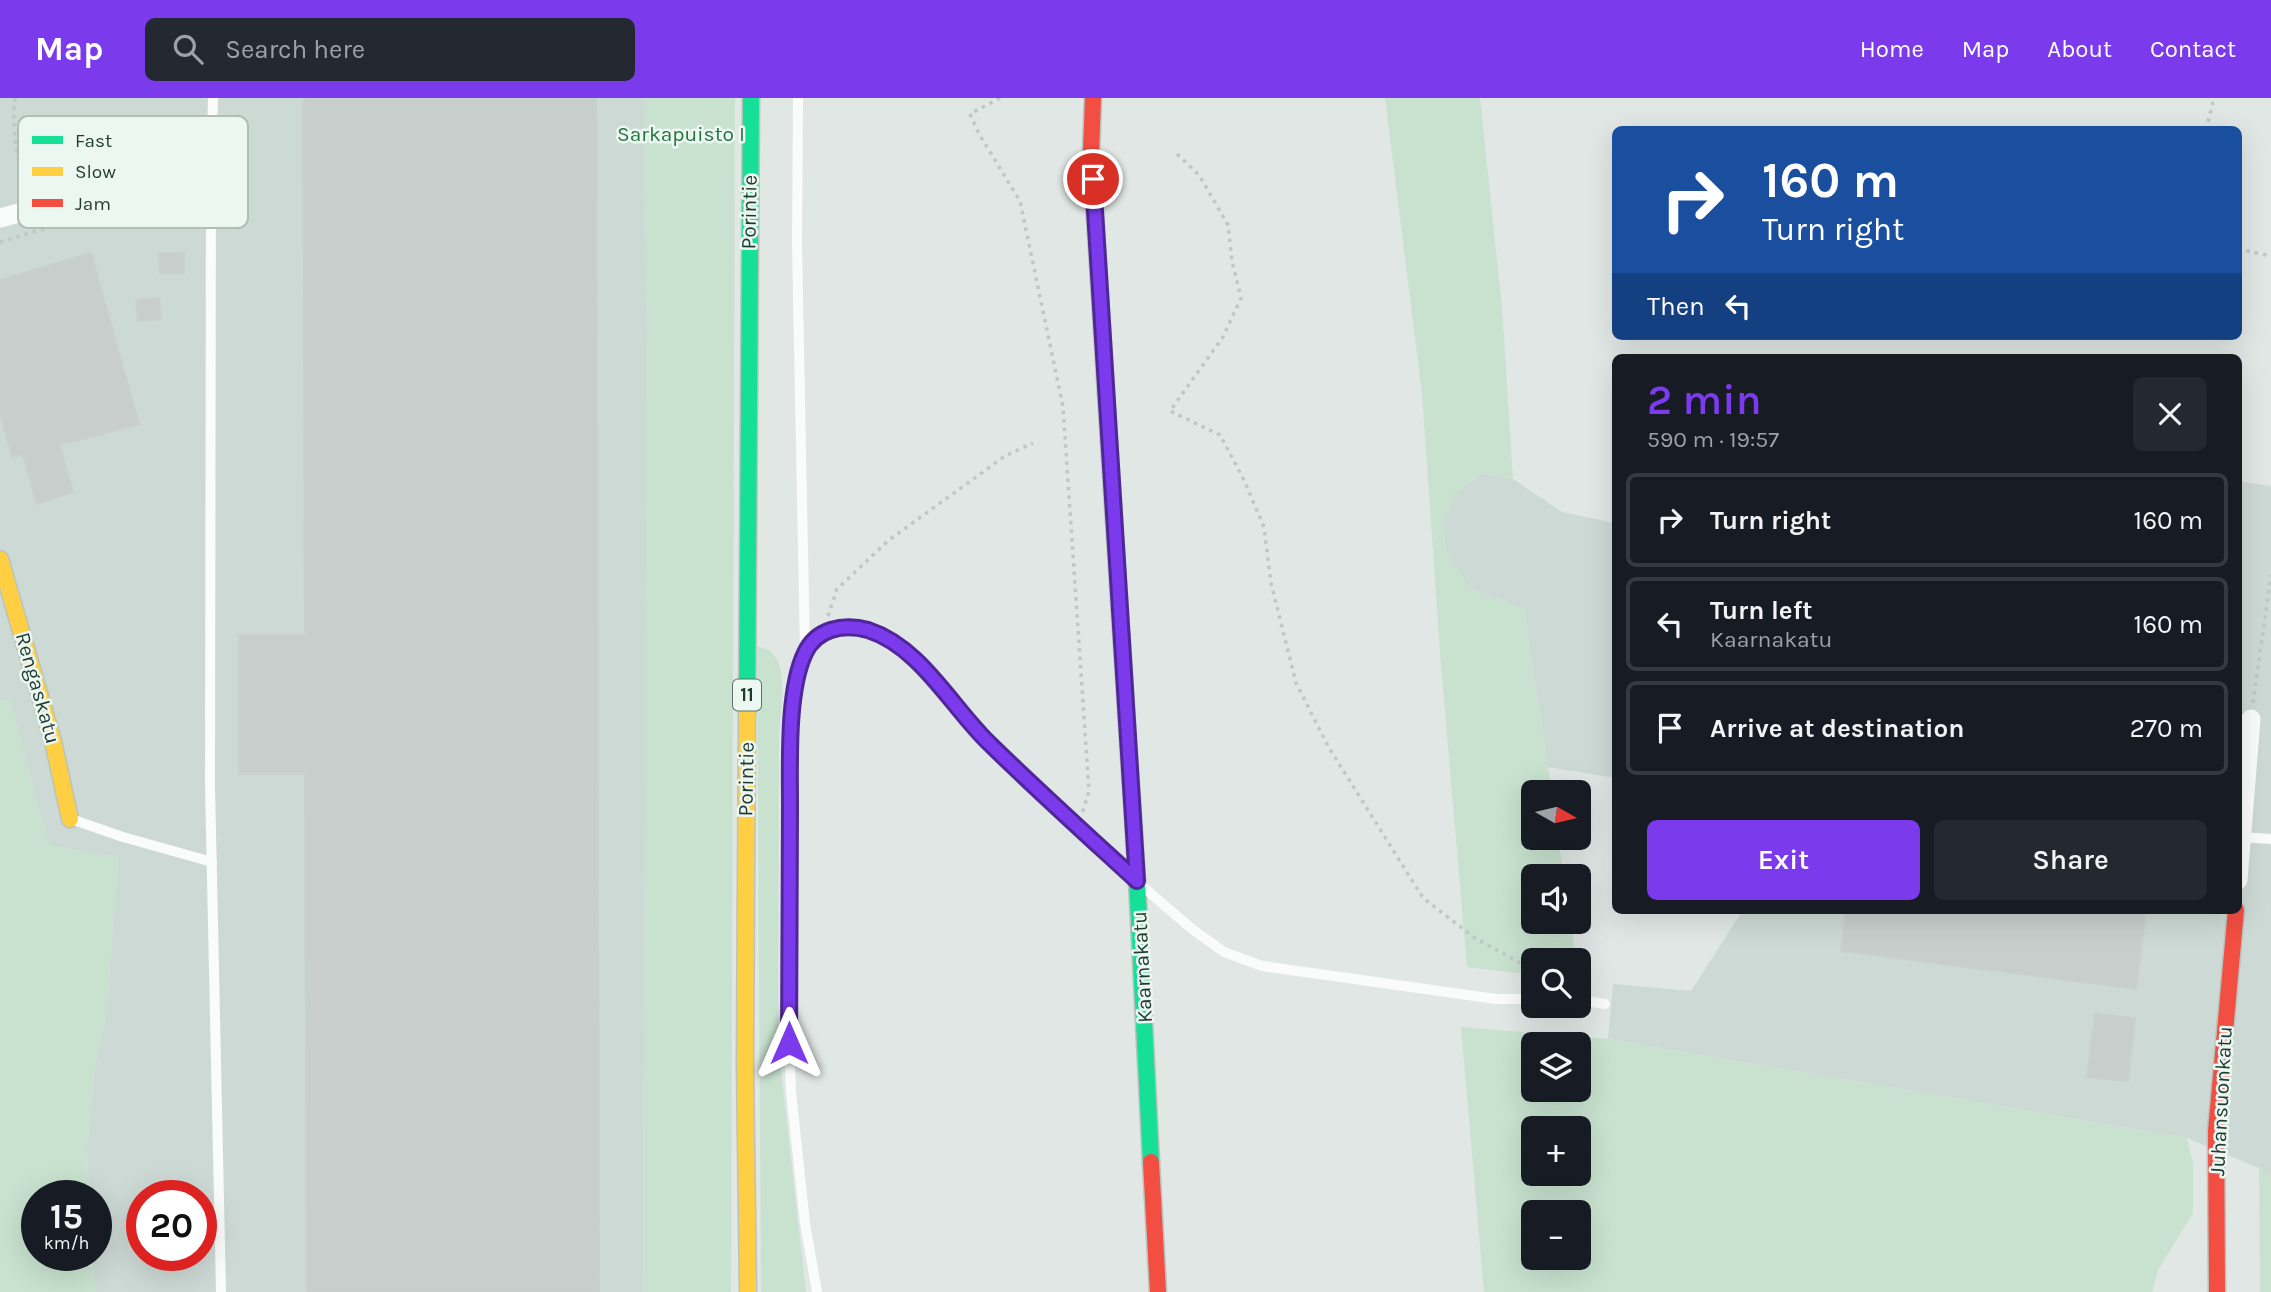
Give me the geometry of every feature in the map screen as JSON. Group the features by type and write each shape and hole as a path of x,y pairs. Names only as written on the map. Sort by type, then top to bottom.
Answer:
{"main road":[{"name":"Porintie","path":"748,1292 745,1010 751,98"},
{"name":"Kaarnakatu","path":"1093,98 1091,152 1137,881 1158,1292"},
{"name":"Rengaskatu","path":"0,559 53,741 70,818"},
{"name":"Juhansuonkatu","path":"2217,1292 2216,1131 2236,914"}],"street":[{"path":"0,218 18,213"},
{"path":"2242,837 2251,719"}],"lane":[{"path":"213,98 213,116"},
{"path":"798,98 797,244 805,652 794,691 790,769 789,1043 791,1092 805,1223 817,1292"},
{"path":"211,228 212,862 221,1292"},
{"path":"805,652 823,631 846,626 869,630 897,646 924,667 987,742 1137,881 1192,929 1224,952 1262,966 1496,999 1521,999"},
{"path":"70,818 123,837 212,862"},
{"path":"2242,837 2271,839"},
{"path":"1591,1002 1605,1004"}],"path":[{"path":"15,98 13,109 18,153"},
{"path":"1000,98 970,114 979,134 1020,201 1063,407 1089,791 1078,826"},
{"path":"2207,126 2214,98"},
{"path":"1177,153 1199,175 1228,225 1232,261 1241,298 1223,337 1170,411 1220,435 1244,480 1264,527 1271,583 1296,683 1328,746 1423,898 1475,938 1521,963"},
{"path":"0,242 47,228"},
{"path":"2242,250 2271,256"},
{"path":"823,631 837,589 889,540 1005,456 1033,443"},
{"path":"2251,719 2271,575"}],"shaded area":[{"path":"0,98 645,98 647,314 643,1292 96,1292 93,1271 112,1271 112,1180 88,1180 87,1148 95,1064 106,1018 118,857 49,846 10,700 0,701"},
{"path":"1481,474 1513,479 1562,512 1612,522 1612,778 1548,767 1524,609 1469,588 1446,552 1443,526 1454,493"},
{"path":"2242,482 2271,486 2271,1177 2259,1168 2187,1138 1608,1039 1613,984 1691,991 1740,914 2242,914"}],"green space":[{"name":"Sarkapuisto I","path":"645,98 735,98 731,1292 643,1292 647,314"},
{"path":"1385,98 1480,98 1502,308 1513,479 1480,474 1454,493 1443,526 1446,552 1469,588 1524,609 1550,780 1521,780 1521,850 1560,850 1562,864 1521,864 1521,934 1573,934 1574,948 1521,948 1521,974 1467,967 1441,665 1422,394"},
{"path":"757,646 771,652 777,660 782,679 779,732 778,1044 806,1292 761,1292"},
{"path":"10,700 49,845 119,857 106,1018 95,1064 87,1148 88,1180 21,1180 21,1271 93,1271 96,1292 0,1292 0,701"},
{"path":"1461,1027 1522,1032 1521,1102 1591,1102 1591,1038 2187,1138 2193,1163 2193,1213 2158,1270 2152,1292 1484,1292"},
{"path":"2259,1168 2271,1177 2271,1292 2260,1292"}],"building":[{"path":"303,98 596,98 599,1292 307,1292 305,774 239,774 239,635 305,635"},
{"path":"91,253 139,424 60,445 73,492 37,504 23,454 12,457 0,413 0,280"},
{"path":"159,253 184,253 184,273 160,273"},
{"path":"159,298 161,319 138,321 136,300"},
{"path":"1846,914 2145,914 2136,989 1841,951"},
{"path":"2095,1014 2135,1018 2128,1081 2087,1077"}],"traffic: fast":[{"path":"747,712 751,98"},
{"path":"1109,442 1137,881 1151,1162"}],"traffic: slow":[{"path":"0,559 53,741 70,819"},
{"path":"747,712 745,1063 748,1292"}],"traffic: jam":[{"path":"1093,98 1091,152 1109,442"},
{"path":"2217,1292 2216,1131 2236,914"},
{"path":"1151,1162 1158,1292"}],"route":[{"path":"789,1043 790,769 794,691 805,652 823,631 846,626 869,630 897,646 924,667 987,742 1137,881 1093,179"}]}
